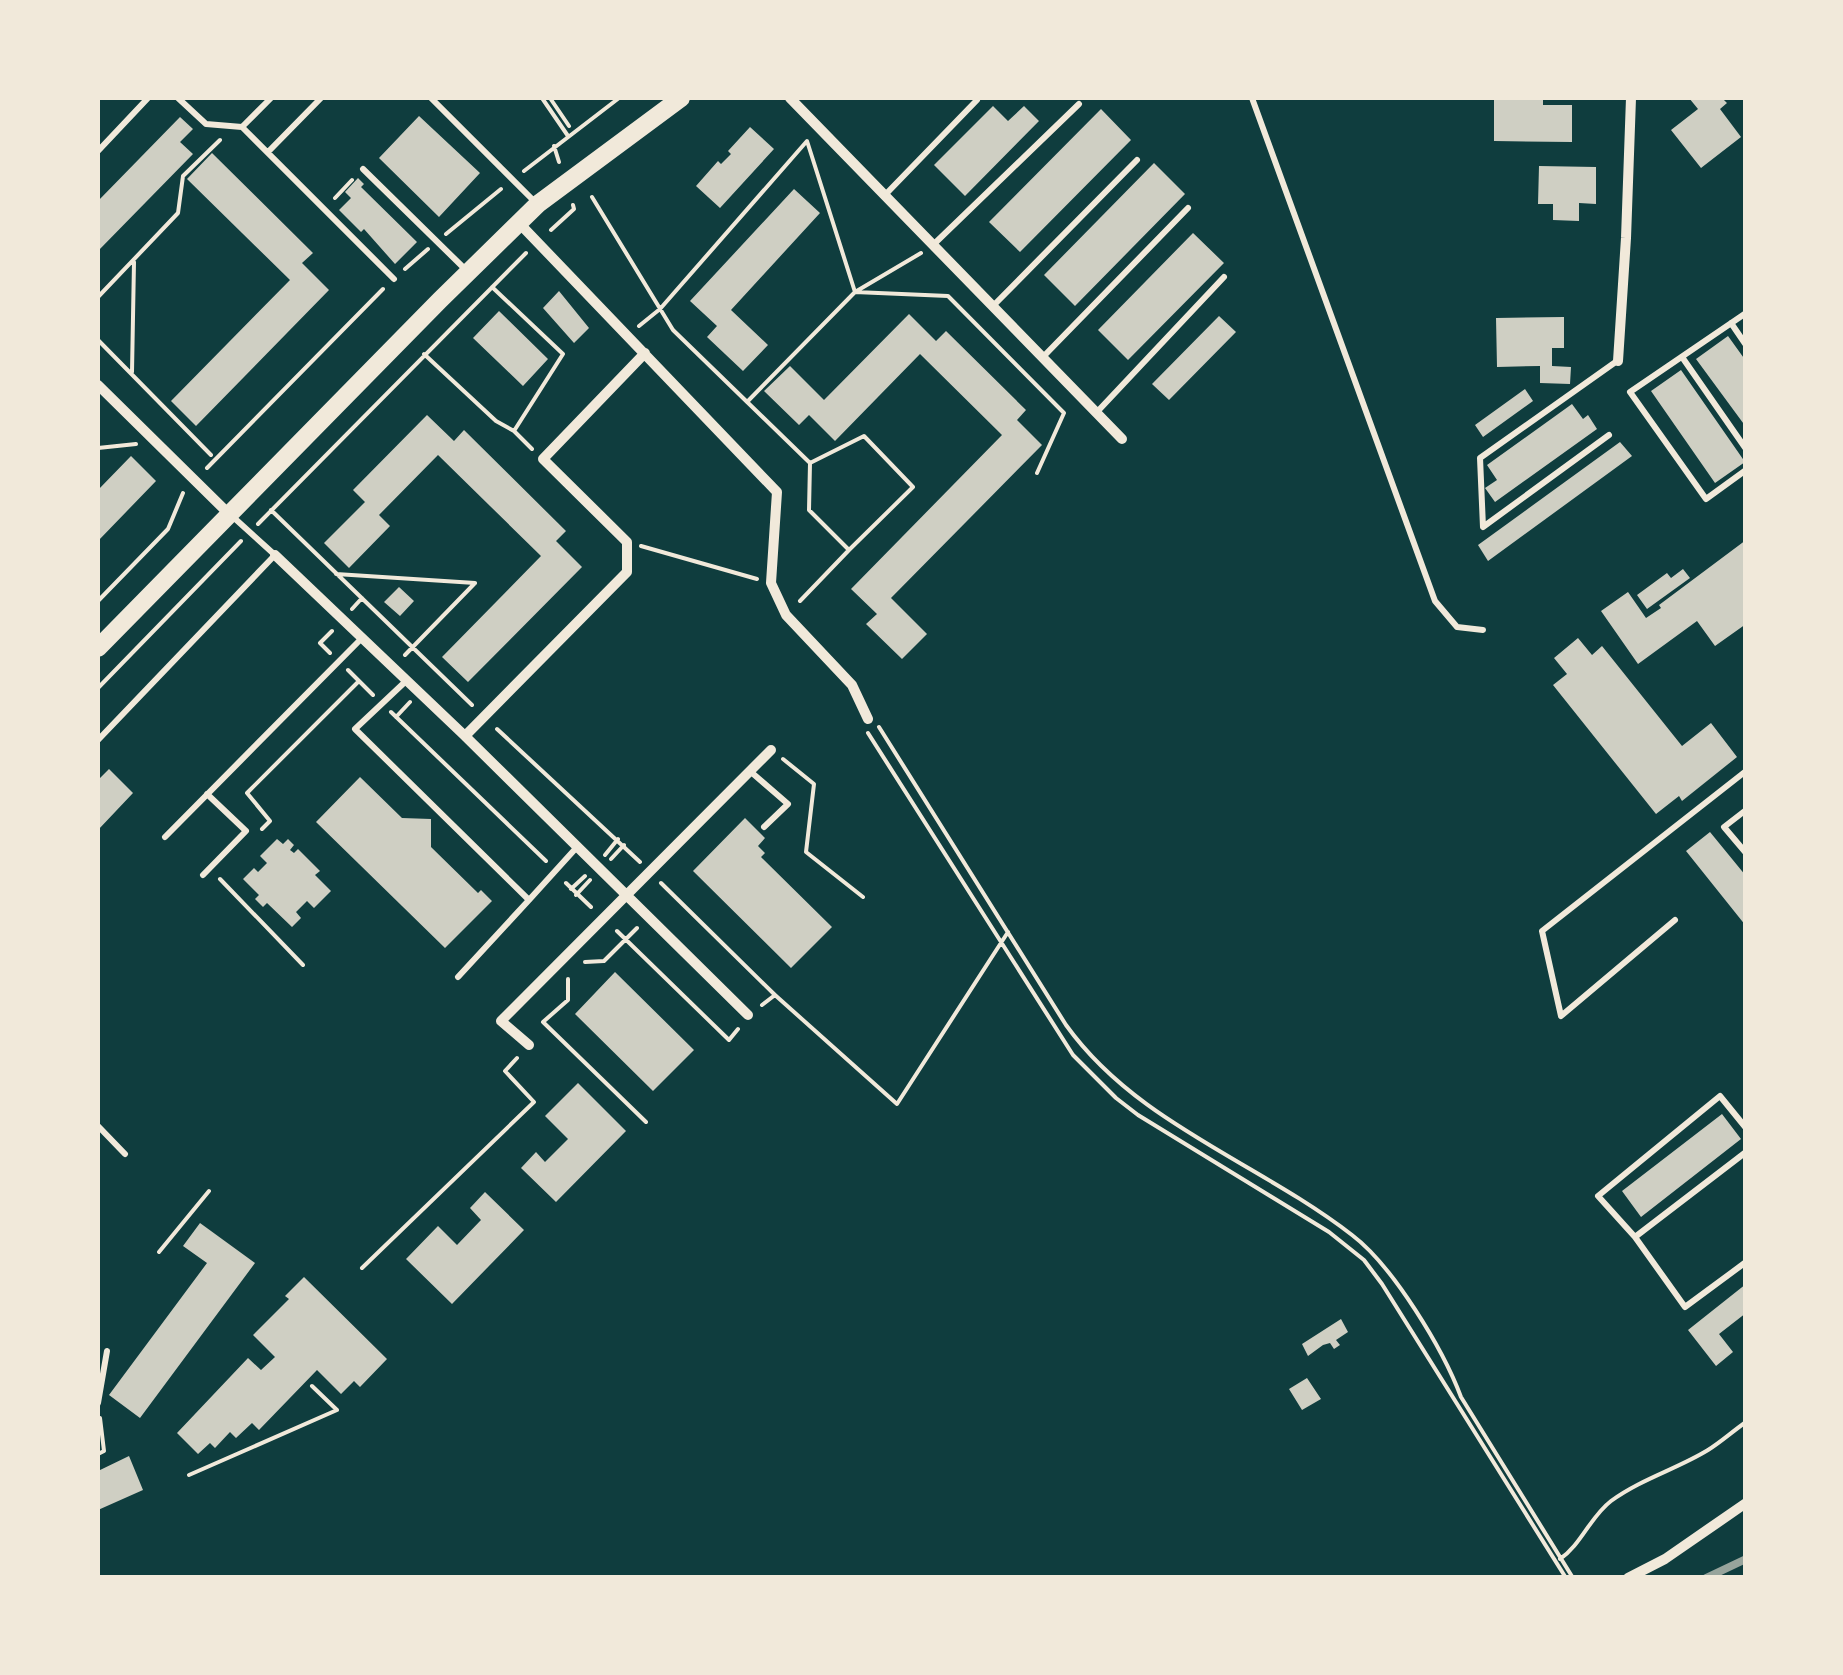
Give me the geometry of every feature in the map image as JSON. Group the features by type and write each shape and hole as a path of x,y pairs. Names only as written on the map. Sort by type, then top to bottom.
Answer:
{"street":[{"path":"98,648 538,204 681,98"},
{"path":"790,98 1122,439"},
{"path":"1618,360 1630,98"},
{"path":"519,223 776,492 771,582 786,615 852,685 868,719"},
{"path":"466,736 628,572 627,542 543,459 645,352"},
{"path":"98,385 230,514"},
{"path":"275,555 466,736 748,1016"},
{"path":"529,1046 502,1020 771,750"},
{"path":"1628,1578 1664,1559 1746,1503"}],"lane":[{"path":"98,151 148,98"},
{"path":"178,98 206,124 238,127 268,152 394,279"},
{"path":"238,127 271,98"},
{"path":"268,152 320,98"},
{"path":"431,98 538,204"},
{"path":"1252,98 1435,601 1457,627 1483,630"},
{"path":"885,195 976,100"},
{"path":"934,246 1078,104"},
{"path":"993,306 1137,160"},
{"path":"362,169 468,272"},
{"path":"1042,357 1188,208"},
{"path":"1096,413 1224,277"},
{"path":"1746,314 1630,392 1706,498 1746,470"},
{"path":"1731,324 1746,345"},
{"path":"1682,357 1746,448"},
{"path":"1610,435 1482,528 1480,458 1618,360"},
{"path":"98,740 275,555 230,514"},
{"path":"166,837 362,638"},
{"path":"407,680 355,728 528,900"},
{"path":"1674,920 1561,1016 1542,931 1746,770"},
{"path":"750,771 788,804 764,827"},
{"path":"206,872 246,831 207,794"},
{"path":"1746,810 1724,827 1746,853"},
{"path":"458,977 577,846"},
{"path":"1746,1128 1720,1096 1598,1196 1635,1237 1685,1307 1746,1262"},
{"path":"98,1126 125,1154"},
{"path":"1635,1237 1746,1152"},
{"path":"98,1403 107,1351"}],"path":[{"path":"542,98 568,136"},
{"path":"550,98 569,126"},
{"path":"98,601 168,529 178,502 196,480 394,279 514,179 620,98"},
{"path":"98,297 178,213 183,176 238,127"},
{"path":"628,336 660,309 808,141 855,292"},
{"path":"324,209 362,169"},
{"path":"592,196 673,330 810,463 809,510 849,550"},
{"path":"98,688 424,354 574,209"},
{"path":"747,402 855,292 934,246"},
{"path":"132,372 134,259"},
{"path":"492,287 564,354 514,430"},
{"path":"855,292 948,296 1064,413 1037,473"},
{"path":"98,340 211,455"},
{"path":"424,354 543,459"},
{"path":"786,615 912,486 864,436 810,463"},
{"path":"98,448 156,442"},
{"path":"627,542 771,582"},
{"path":"336,574 476,583 392,667"},
{"path":"257,835 270,821 248,793 359,681"},
{"path":"1566,1578 1559,1560 1461,1398 1452,1374 1374,1254 1334,1222 1124,1089 1082,1046 876,722 868,719 866,730 1056,1033 1116,1098 1328,1232 1364,1260 1559,1560 1574,1578"},
{"path":"771,750 814,784 806,852 862,897"},
{"path":"206,872 304,965"},
{"path":"582,963 604,962 648,916"},
{"path":"774,995 897,1104 1008,932"},
{"path":"574,971 567,980 568,1000 543,1022 646,1122"},
{"path":"362,1268 534,1102 505,1071 529,1046"},
{"path":"159,1252 209,1191"},
{"path":"189,1476 337,1410 312,1386"},
{"path":"98,1403 104,1451 98,1454"},
{"path":"1559,1560 1570,1553 1591,1520 1608,1504 1709,1450 1746,1422"}],"building":[{"path":"1494,98 1543,98 1543,105 1572,105 1572,142 1494,141"},
{"path":"1689,98 1722,98 1727,103 1720,109 1741,137 1701,168 1671,130 1698,109"},
{"path":"993,106 1008,121 1024,106 1039,121 965,196 934,165"},
{"path":"1101,109 1131,140 1020,252 989,222"},
{"path":"419,116 480,173 439,217 379,158"},
{"path":"180,117 193,129 180,142 193,154 98,251 98,201"},
{"path":"750,127 774,149 720,208 696,186 718,161 721,164 731,154 728,151"},
{"path":"212,153 313,253 302,263 329,290 196,426 171,401 290,280 187,179"},
{"path":"1154,163 1185,194 1075,306 1044,275"},
{"path":"1539,166 1596,167 1596,204 1579,203 1579,221 1553,220 1553,204 1538,204"},
{"path":"358,178 364,184 361,187 417,242 395,264 364,229 361,232 339,210 351,198 345,192"},
{"path":"794,189 820,213 731,310 768,345 743,371 707,337 717,326 690,301"},
{"path":"1193,233 1224,263 1128,360 1098,330"},
{"path":"559,291 589,328 574,343 543,308"},
{"path":"499,311 548,359 523,386 473,338"},
{"path":"909,314 936,341 946,331 1026,410 1017,420 1042,445 891,598 927,634 902,659 866,624 877,614 851,589 1002,435 920,354 835,441 809,415 799,425 764,391 790,366 824,400"},
{"path":"1219,316 1236,332 1169,400 1152,384"},
{"path":"1564,317 1564,348 1552,348 1552,366 1571,367 1570,384 1540,383 1540,366 1497,367 1496,318"},
{"path":"1728,336 1746,361 1746,427 1696,359"},
{"path":"1681,370 1745,462 1715,483 1651,391"},
{"path":"1525,389 1533,401 1483,437 1475,425"},
{"path":"1572,404 1583,419 1588,415 1597,429 1495,502 1485,488 1497,480 1487,465"},
{"path":"427,415 454,441 464,430 566,531 556,541 582,567 468,682 442,657 541,556 438,455 379,515 390,526 349,568 324,543 365,502 353,490"},
{"path":"1620,442 1632,456 1488,561 1478,545"},
{"path":"131,456 156,481 98,541 98,490"},
{"path":"1746,540 1746,624 1715,646 1697,621 1638,664 1601,611 1628,592 1646,618"},
{"path":"1683,569 1690,578 1647,609 1637,595 1667,573 1671,578"},
{"path":"399,587 414,601 400,616 384,602"},
{"path":"1578,638 1592,655 1602,646 1682,746 1711,723 1737,757 1682,801 1679,796 1656,814 1553,685 1567,674 1554,658"},
{"path":"109,769 133,793 98,830 98,780"},
{"path":"360,777 402,818 431,819 431,847 478,893 481,890 492,901 445,948 316,822"},
{"path":"745,818 765,838 758,846 765,853 761,857 832,927 791,968 693,871"},
{"path":"1710,832 1746,876 1746,926 1686,851"},
{"path":"277,839 283,844 288,839 294,845 290,850 294,853 298,849 320,871 315,875 331,891 314,908 307,901 296,912 301,918 292,927 267,903 263,907 255,899 259,895 243,879 254,868 258,872 267,863 260,856"},
{"path":"615,972 694,1050 653,1091 575,1014"},
{"path":"578,1083 626,1131 556,1202 521,1168 536,1152 545,1162 568,1139 545,1116"},
{"path":"1722,1114 1741,1139 1641,1217 1622,1191"},
{"path":"485,1192 524,1230 452,1304 406,1259 438,1226 457,1245 481,1220 470,1208"},
{"path":"200,1223 255,1263 140,1418 109,1395 207,1263 183,1246"},
{"path":"304,1277 387,1359 360,1387 354,1381 341,1394 317,1370 259,1430 252,1423 236,1438 230,1432 215,1448 210,1443 198,1454 177,1433 248,1358 261,1370 275,1357 253,1335 289,1299 285,1296"},
{"path":"1746,1284 1746,1313 1719,1334 1733,1352 1716,1366 1688,1330"},
{"path":"1341,1319 1348,1332 1336,1340 1340,1345 1334,1349 1330,1343 1323,1345 1308,1356 1302,1344"},
{"path":"1307,1378 1321,1399 1302,1410 1289,1389"},
{"path":"129,1456 143,1490 98,1510 98,1471"}],"railway":[{"path":"1706,1578 1746,1559"}]}
